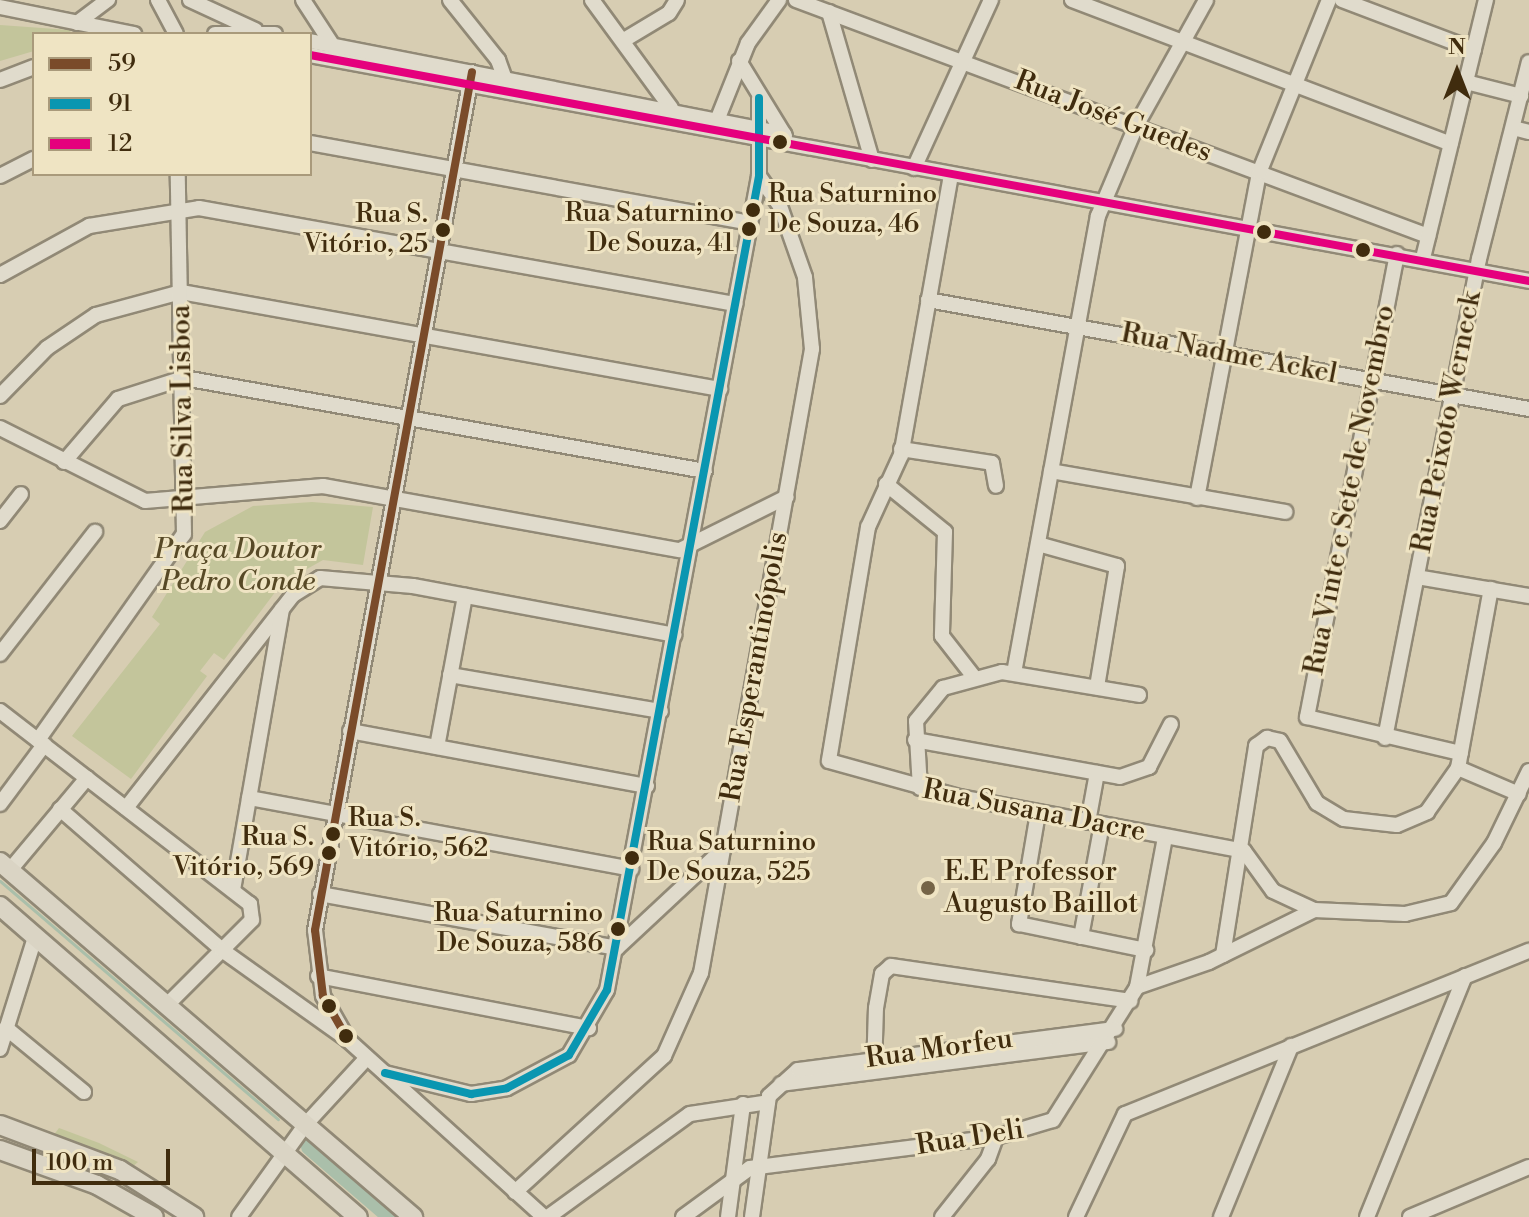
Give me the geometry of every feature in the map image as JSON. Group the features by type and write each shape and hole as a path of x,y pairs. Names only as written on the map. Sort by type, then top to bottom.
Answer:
{"main road":[{"path":"5,866 413,1217"},
{"path":"0,906 358,1217"},
{"path":"0,1125 120,1170 194,1217"},
{"path":"0,1150 154,1217"}],"street":[{"path":"76,23 108,0"},
{"path":"158,0 175,32"},
{"path":"190,0 265,32"},
{"path":"303,0 335,53"},
{"path":"450,0 507,84 764,133 872,160 1423,258 1529,281"},
{"path":"592,0 671,108"},
{"path":"624,40 669,13 677,0"},
{"path":"716,124 722,94 739,61 779,0"},
{"name":"Rua José Guedes","path":"796,0 1428,236"},
{"path":"914,168 991,0"},
{"path":"1072,0 1094,4 1183,42 1451,144"},
{"path":"1014,673 1077,325 1103,202 1136,126 1206,0"},
{"path":"1197,498 1259,173 1329,0"},
{"path":"1342,0 1474,50"},
{"path":"1423,258 1486,0"},
{"path":"0,7 105,31"},
{"path":"829,12 872,160"},
{"path":"235,32 255,30"},
{"path":"312,42 335,53"},
{"path":"312,55 335,53 507,84 671,108 716,124"},
{"path":"739,61 756,95 787,138"},
{"name":"Rua Peixoto Werneck","path":"1385,738 1477,270 1529,62"},
{"path":"0,80 32,68"},
{"path":"348,1040 318,976 320,894 471,78"},
{"path":"1466,82 1521,96"},
{"path":"722,94 756,95"},
{"path":"385,1073 448,1091 489,1092 542,1073 569,1055 589,1028 617,948 759,176 764,133 756,95"},
{"path":"1513,128 1529,132"},
{"path":"312,143 750,223"},
{"path":"0,176 32,160"},
{"path":"951,175 901,449 886,484 945,532 942,636 974,677"},
{"name":"Rua Silva Lisboa","path":"0,804 162,574 184,534 187,499 178,176"},
{"name":"Rua Esperantinópolis","path":"515,1192 647,1075 679,1034 701,973 787,497 812,326 792,238 759,176"},
{"path":"0,275 38,248 89,226 179,207 735,304"},
{"name":"Rua Vinte e Sete de Novembro","path":"1385,738 1313,724 1306,711 1397,254"},
{"path":"0,396 47,348 96,315 181,292 424,333 720,389"},
{"name":"Rua Nadme Ackel","path":"928,300 1529,409"},
{"path":"64,462 118,399 184,378 705,471"},
{"path":"0,428 145,501 187,499 288,485 394,496 690,549 787,497"},
{"path":"901,449 992,463 996,486"},
{"path":"1051,471 1285,512"},
{"name":"Rua Susana Dacre","path":"886,484 868,527 829,761 920,788 1244,851"},
{"path":"0,521 21,494"},
{"path":"0,654 95,532"},
{"path":"1038,544 1117,566 1097,687"},
{"path":"1417,577 1529,596"},
{"path":"126,808 282,609 320,578 378,581 674,635"},
{"path":"1223,955 1244,851 1254,754 1267,738 1286,746 1317,803 1359,823 1414,820 1441,799 1459,761 1491,589"},
{"path":"437,747 465,596"},
{"path":"233,890 282,609"},
{"path":"920,788 915,740 924,703 974,677 1014,673 1139,695"},
{"path":"450,675 661,711"},
{"path":"0,711 233,890 254,915 167,1005"},
{"path":"915,740 1097,773 1133,775 1149,767 1171,724"},
{"path":"350,731 647,786"},
{"path":"1385,738 1459,761 1519,794"},
{"path":"1244,851 1273,891 1314,910 1405,914 1451,903 1519,794 1529,771"},
{"path":"1081,937 1095,823 1097,773"},
{"path":"5,866 87,778"},
{"path":"249,798 631,869"},
{"path":"60,809 222,950 348,1040 546,1217 674,1123 872,1064 1112,1036"},
{"path":"1038,813 1019,924 1146,950"},
{"name":"Rua Deli","path":"683,1217 732,1179 758,1167 996,1137 1053,1120 1112,1036 1137,987 1165,838"},
{"path":"617,948 723,849"},
{"path":"320,894 617,948"},
{"path":"1137,987 1223,955 1314,910"},
{"path":"0,1049 35,937"},
{"path":"1076,1217 1125,1114 1529,951"},
{"path":"872,1064 882,974 891,966 1130,1001"},
{"path":"318,976 589,1028"},
{"path":"1367,1217 1465,976"},
{"path":"6,1028 84,1092"},
{"path":"1221,1217 1291,1046"},
{"path":"239,1217 305,1125 366,1059"},
{"path":"752,1217 773,1092"},
{"path":"728,1217 743,1104"},
{"path":"942,1217 988,1159 996,1137"},
{"path":"1410,1217 1529,1167"}],"green space":[{"path":"0,25 70,30 32,32 32,52 0,61"},
{"name":"Praça Doutor Pedro Conde","path":"312,502 373,507 363,565 323,560 282,583 224,660 214,653 200,671 207,676 131,779 72,736 160,624 152,617 205,532 253,506"},
{"path":"59,1128 138,1162 131,1168 53,1136"}],"waterway":[{"path":"0,881 278,1119"},
{"path":"309,1147 390,1217"}],"transit line":[{"name":"12","path":"312,55 1529,281"},
{"name":"59","path":"348,1040 323,996 315,930 472,72"},
{"name":"91","path":"385,1073 471,1094 507,1088 569,1055 607,990 759,176 759,98"}],"place":[{"name":"Rua Saturnino De Souza, 46","path":"753,210"},
{"name":"Rua Saturnino De Souza, 41","path":"749,229"},
{"name":"Rua S. Vitório, 25","path":"443,230"},
{"name":"Rua S. Vitório, 562","path":"333,834"},
{"name":"Rua S. Vitório, 569","path":"329,853"},
{"name":"Rua Saturnino De Souza, 525","path":"632,858"},
{"name":"E.E Professor Augusto Baillot","path":"928,888"},
{"name":"Rua Saturnino De Souza, 586","path":"618,929"}]}
